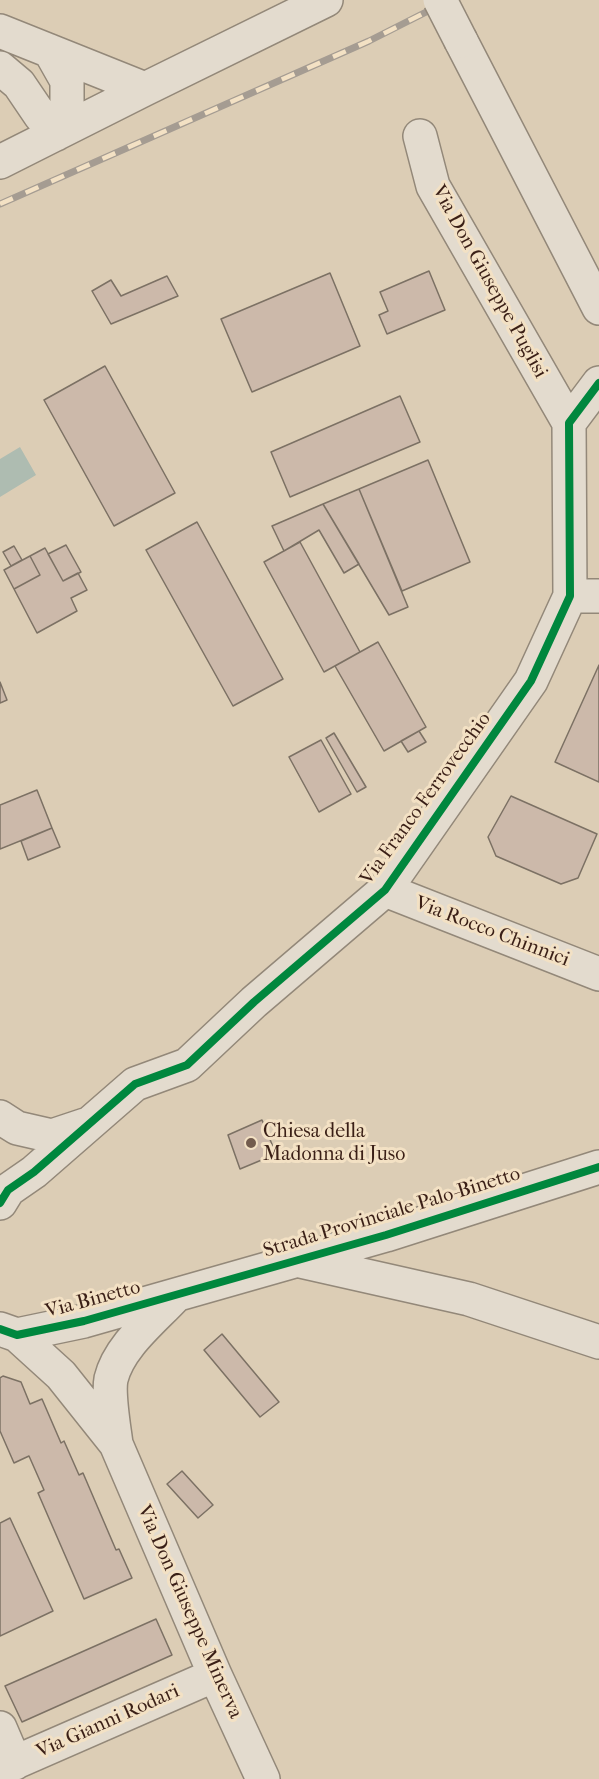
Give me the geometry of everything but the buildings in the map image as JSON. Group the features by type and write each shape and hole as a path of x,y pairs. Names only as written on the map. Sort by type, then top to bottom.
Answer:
{"street":[{"path":"0,162 326,0"},
{"path":"440,0 599,308"},
{"path":"0,31 145,88"},
{"path":"50,51 67,81 67,107 56,134"},
{"path":"0,68 19,84 56,134"},
{"name":"Via Don Giuseppe Puglisi","path":"420,136 433,186 569,423"},
{"path":"569,423 599,383"},
{"name":"Via Franco Ferrovecchio","path":"3,1184 34,1172 135,1084 187,1065 254,1002 385,890 531,681 585,596 569,423"},
{"name":"Via Rocco Chinnici","path":"385,890 599,974"},
{"path":"0,1117 17,1128 52,1136 89,1124"},
{"name":"Strada Provinciale Palo-Binetto","path":"186,1292 386,1235 599,1167"},
{"path":"298,1260 469,1299 599,1342"},
{"path":"116,1444 111,1381 118,1360 131,1343 186,1292"},
{"name":"Via Binetto","path":"8,1332 84,1321 186,1292"},
{"path":"8,1332 61,1375 116,1444"},
{"name":"Via Don Giuseppe Minerva","path":"116,1444 215,1675 263,1779"},
{"name":"Via Gianni Rodari","path":"7,1766 215,1675"},
{"path":"0,1728 7,1766"}],"shaded area":[{"path":"20,447 36,475 0,497 0,459"}],"railway":[{"path":"0,204 369,41 450,0"}],"cycle path":[{"path":"0,1203 8,1190 34,1172 135,1084 187,1065 254,1002 385,890 531,681 570,596 569,423 599,383"},
{"path":"0,1329 17,1335 84,1321 386,1235 599,1167"}],"place":[{"name":"Chiesa della Madonna di Juso","path":"251,1143"}]}
